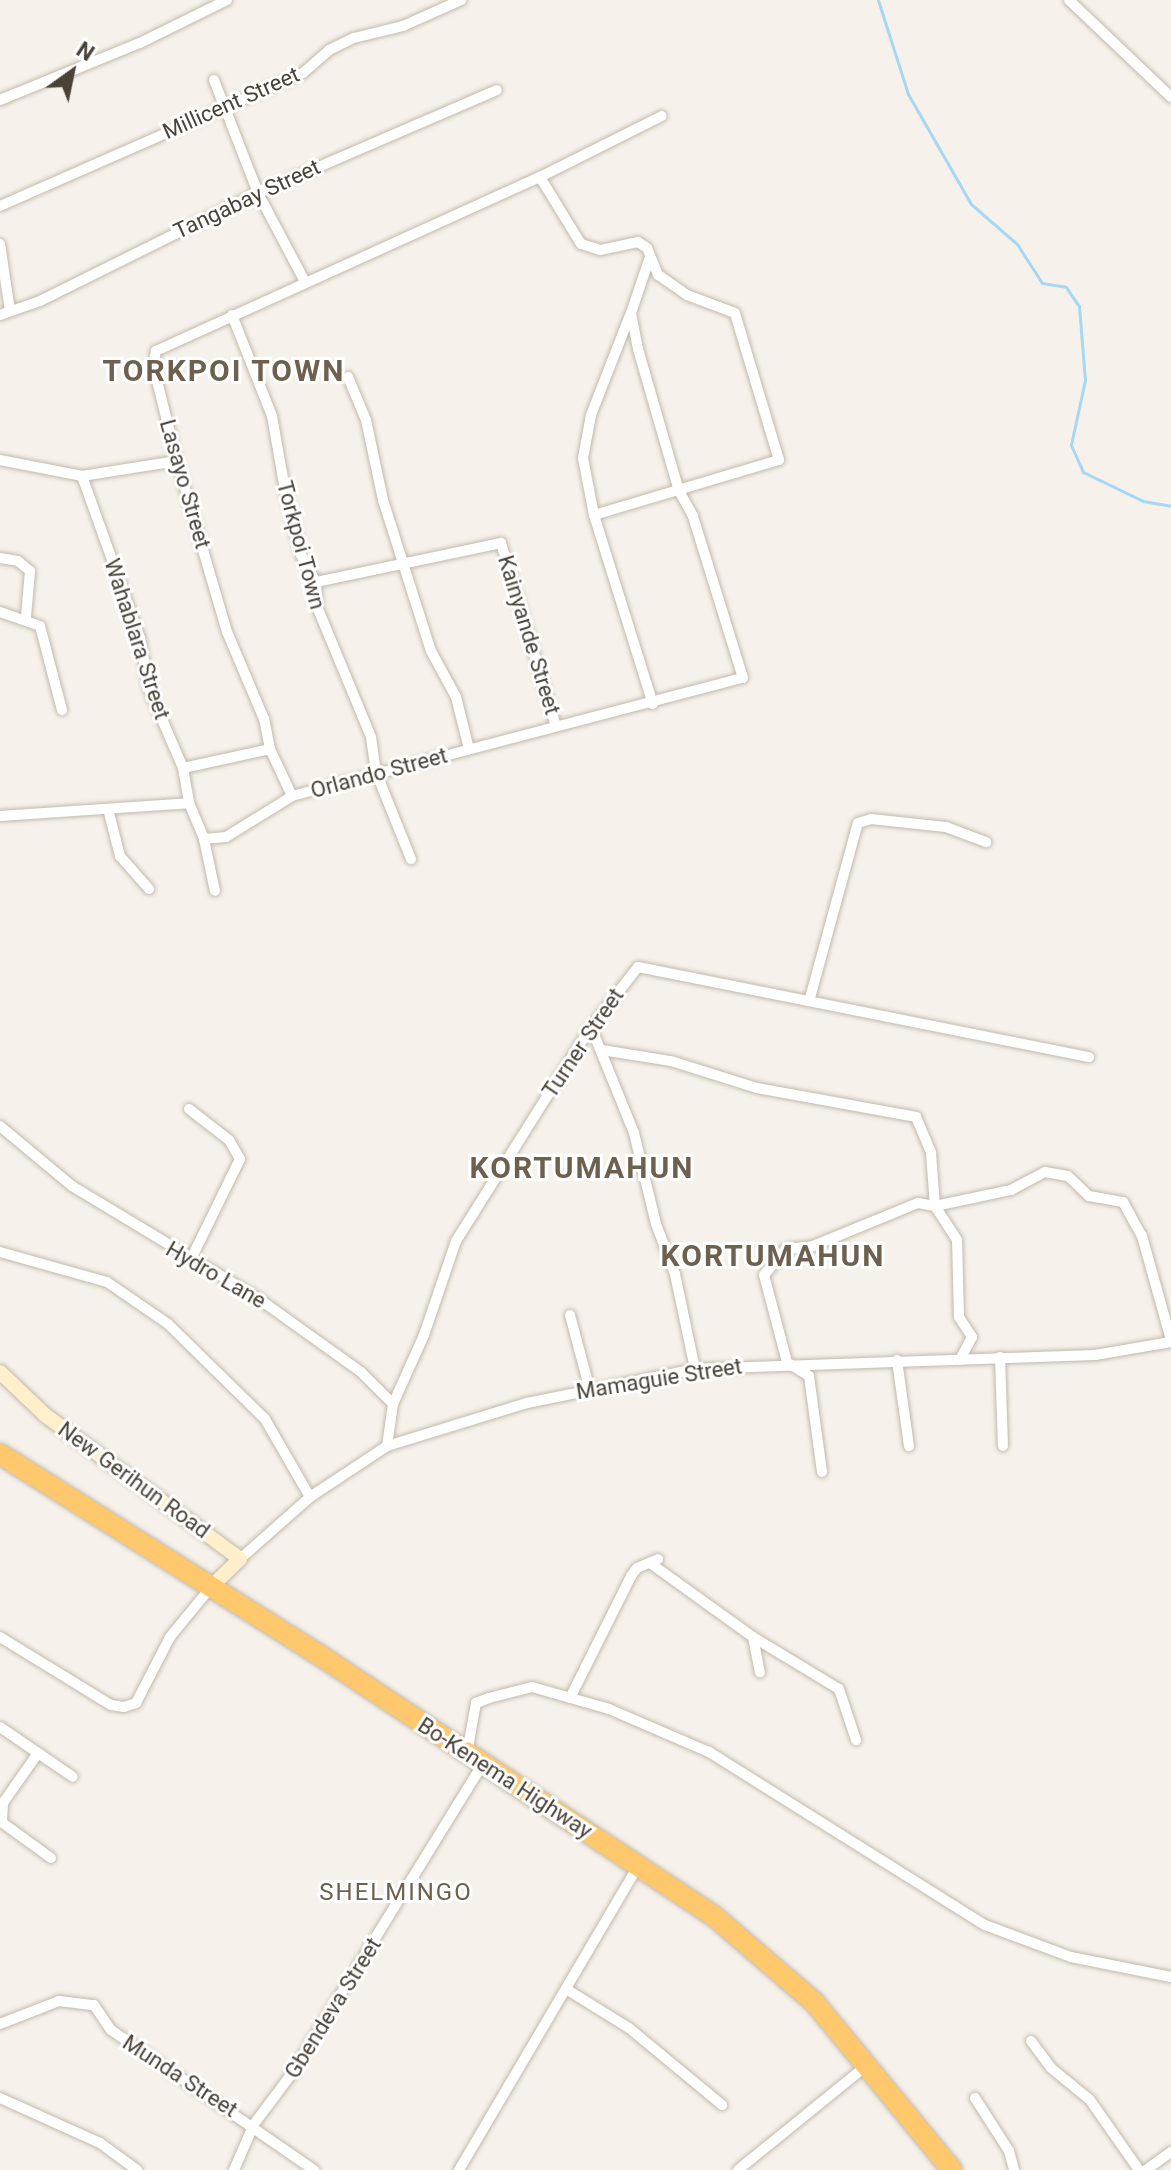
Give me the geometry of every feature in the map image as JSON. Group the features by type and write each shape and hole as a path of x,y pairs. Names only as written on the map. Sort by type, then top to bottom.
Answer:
{"highway":[{"name":"Bo-Kenema Highway","path":"0,1454 640,1864 714,1916 814,2002 952,2170"}],"street":[{"path":"0,100 140,43 227,0"},
{"name":"Millicent Street","path":"0,206 303,73 342,44 403,26 461,0"},
{"path":"1069,0 1171,97"},
{"path":"214,80 258,193 304,280"},
{"name":"Tangabay Street","path":"5,313 258,193 497,90"},
{"name":"Lasayo Street","path":"292,796 270,749 264,719 227,632 177,461 153,365 156,351 304,280 540,177 662,116"},
{"path":"540,177 581,244 600,250 638,242 650,257 658,275 687,295 735,313 779,460 594,515"},
{"path":"0,244 5,313"},
{"path":"650,257 591,415 583,458 594,515 653,704"},
{"path":"631,313 679,491"},
{"name":"Torkpoi Town","path":"232,315 272,416 301,555 316,582 318,609 371,737 376,772 411,859"},
{"path":"348,377 366,420 383,500 406,564 431,651 456,697 469,749"},
{"path":"0,460 82,476 177,461"},
{"name":"Wahablara Street","path":"82,476 140,638 149,689 183,768 189,803"},
{"name":"Orlando Street","path":"204,839 226,837 292,796 556,726 737,683 744,668 693,516 679,491"},
{"name":"Kainyande Street","path":"406,564 501,543 556,726"},
{"path":"0,558 18,561 30,571 26,617"},
{"path":"316,582 406,564"},
{"path":"0,612 26,617 40,626 62,710"},
{"path":"183,768 270,749"},
{"path":"0,816 189,803 204,839 215,891"},
{"path":"108,809 120,856 149,889"},
{"path":"810,998 858,823 871,819 946,827 986,842"},
{"name":"Turner Street","path":"393,1404 424,1335 456,1241 591,1027 638,967 810,998 1089,1057"},
{"path":"591,1027 634,1133 656,1224 675,1274 695,1369"},
{"path":"602,1050 671,1061 757,1088 916,1117 931,1153 935,1206 957,1240 959,1317 972,1337 960,1360"},
{"path":"189,1109 229,1140 240,1159 191,1259"},
{"name":"Hydro Lane","path":"0,1126 72,1186 292,1322 361,1372 393,1404"},
{"path":"822,1472 809,1376 787,1362 764,1275 786,1249 837,1237 882,1213 918,1203 935,1206 1011,1190 1045,1172 1068,1176 1089,1196 1107,1203 1123,1202 1142,1236 1171,1341"},
{"path":"0,1252 107,1282 168,1324 265,1419 310,1497"},
{"path":"570,1315 590,1390"},
{"name":"Mamaguie Street","path":"240,1559 310,1497 387,1446 445,1425 590,1390 695,1369 787,1362 1095,1355 1171,1341"},
{"path":"1000,1357 1003,1446"},
{"path":"897,1360 909,1446"},
{"name":"New Gerihun Road","path":"0,1372 45,1415 240,1559"},
{"path":"387,1446 393,1404"},
{"path":"0,1637 111,1705 124,1707 136,1703 170,1637 211,1587 240,1559"},
{"path":"570,1698 631,1576 654,1561 753,1637 839,1689 856,1740"},
{"path":"753,1637 760,1672"},
{"path":"475,1759 476,1703 532,1687 570,1698 709,1752 985,1925 1071,1957 1171,1977"},
{"path":"0,1727 73,1777"},
{"path":"38,1753 3,1803 1,1821 51,1858"},
{"name":"Gbendeva Street","path":"234,2170 254,2124 290,2076 475,1759"},
{"path":"459,2170 640,1864"},
{"path":"566,1989 629,2028 722,2105"},
{"name":"Munda Street","path":"0,2024 59,2001 82,2000 94,2005 111,2030 254,2124 262,2137 314,2170"},
{"path":"1031,2041 1051,2068 1090,2100 1139,2170"},
{"path":"738,2170 867,2065"},
{"path":"0,2098 100,2143 137,2170"},
{"path":"975,2098 1009,2151 1014,2170"},
{"path":"1146,2170 1171,2152"}],"waterway":[{"path":"878,0 908,94 971,204 1017,244 1042,283 1066,287 1079,306 1085,380 1071,445 1083,472 1143,501 1171,506"}],"district":[{"name":"TORKPOI TOWN","path":"224,371"},
{"name":"KORTUMAHUN","path":"582,1168"},
{"name":"KORTUMAHUN","path":"773,1256"},
{"name":"SHELMINGO","path":"396,1893"}]}
